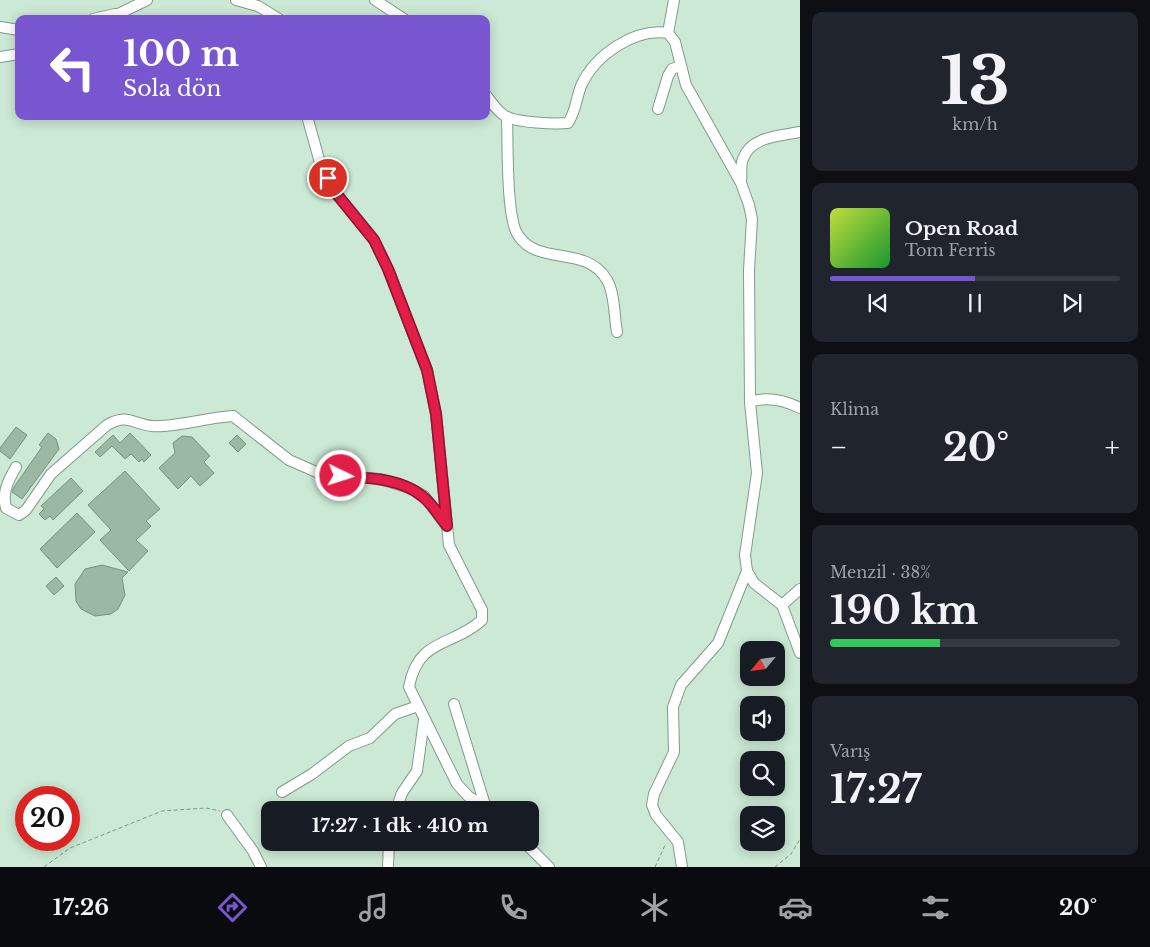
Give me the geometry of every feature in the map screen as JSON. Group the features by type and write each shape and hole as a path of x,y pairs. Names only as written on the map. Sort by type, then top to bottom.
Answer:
{"street":[{"path":"117,15 147,0"},
{"path":"236,0 258,6 273,15"},
{"path":"374,0 398,15"},
{"path":"668,33 674,0"},
{"path":"110,15 123,12"},
{"path":"0,27 15,29"},
{"path":"490,100 507,117 554,124 568,122 574,114 581,86 596,62 618,44 656,31 668,33 675,42 686,85 741,183 752,220 749,270 750,402 757,473 745,555 747,571 754,583 782,605 800,653"},
{"path":"0,57 15,55"},
{"path":"658,109 668,76 672,69 680,66"},
{"path":"507,117 512,214 517,234 527,246 543,252 583,258 597,269 607,280 612,296 616,332"},
{"path":"308,120 320,163 335,192 374,240 388,269 427,370 436,414 449,545 482,610 482,620 471,630 453,636 424,654 412,669 409,687 457,784 468,796 477,801"},
{"path":"741,183 742,160 757,141 800,132"},
{"path":"750,402 760,398 770,398 800,408"},
{"path":"16,467 5,488 4,500 6,508 19,515 26,510 51,474 107,424 126,418 152,426 233,416 289,460 321,474 380,479 410,488 424,496 447,526"},
{"path":"682,867 678,842 656,815 652,805 654,794 674,752 673,707 680,685 718,643 747,571"},
{"path":"782,605 800,589"},
{"path":"454,704 485,801"},
{"path":"282,792 312,774 349,746 370,738 395,714 418,706"},
{"path":"399,801 402,793 417,771 424,720"},
{"path":"227,815 254,851 261,867"},
{"path":"388,867 389,851"},
{"path":"533,851 549,867"}],"path":[{"path":"44,867 70,848 162,811 206,808 218,810 227,815"},
{"path":"655,867 670,833"},
{"path":"775,867 791,854 800,839"}],"building":[{"path":"16,427 27,435 10,459 0,451 0,448"},
{"path":"48,433 56,439 59,449 22,499 12,492 42,447 39,445"},
{"path":"130,433 151,455 144,462 142,459 139,462 131,454 125,459 112,446 100,457 95,452 113,435 120,443"},
{"path":"237,435 246,444 238,452 229,443"},
{"path":"182,436 192,437 210,456 204,462 214,473 200,486 191,476 178,489 159,468 175,453 173,443"},
{"path":"125,471 160,509 146,521 151,526 136,540 148,551 129,571 100,540 111,530 88,505"},
{"path":"71,478 83,491 53,520 50,516 45,520 39,514 44,509 41,506"},
{"path":"77,513 95,532 57,568 40,549"},
{"path":"102,565 128,572 122,578 125,595 118,609 111,614 95,616 81,609 76,601 75,584 85,569"},
{"path":"56,577 64,586 54,595 46,586"}],"route":[{"path":"328,178 335,192 374,240 388,269 427,370 436,414 447,526 424,496 410,488 380,479 341,476"}]}
